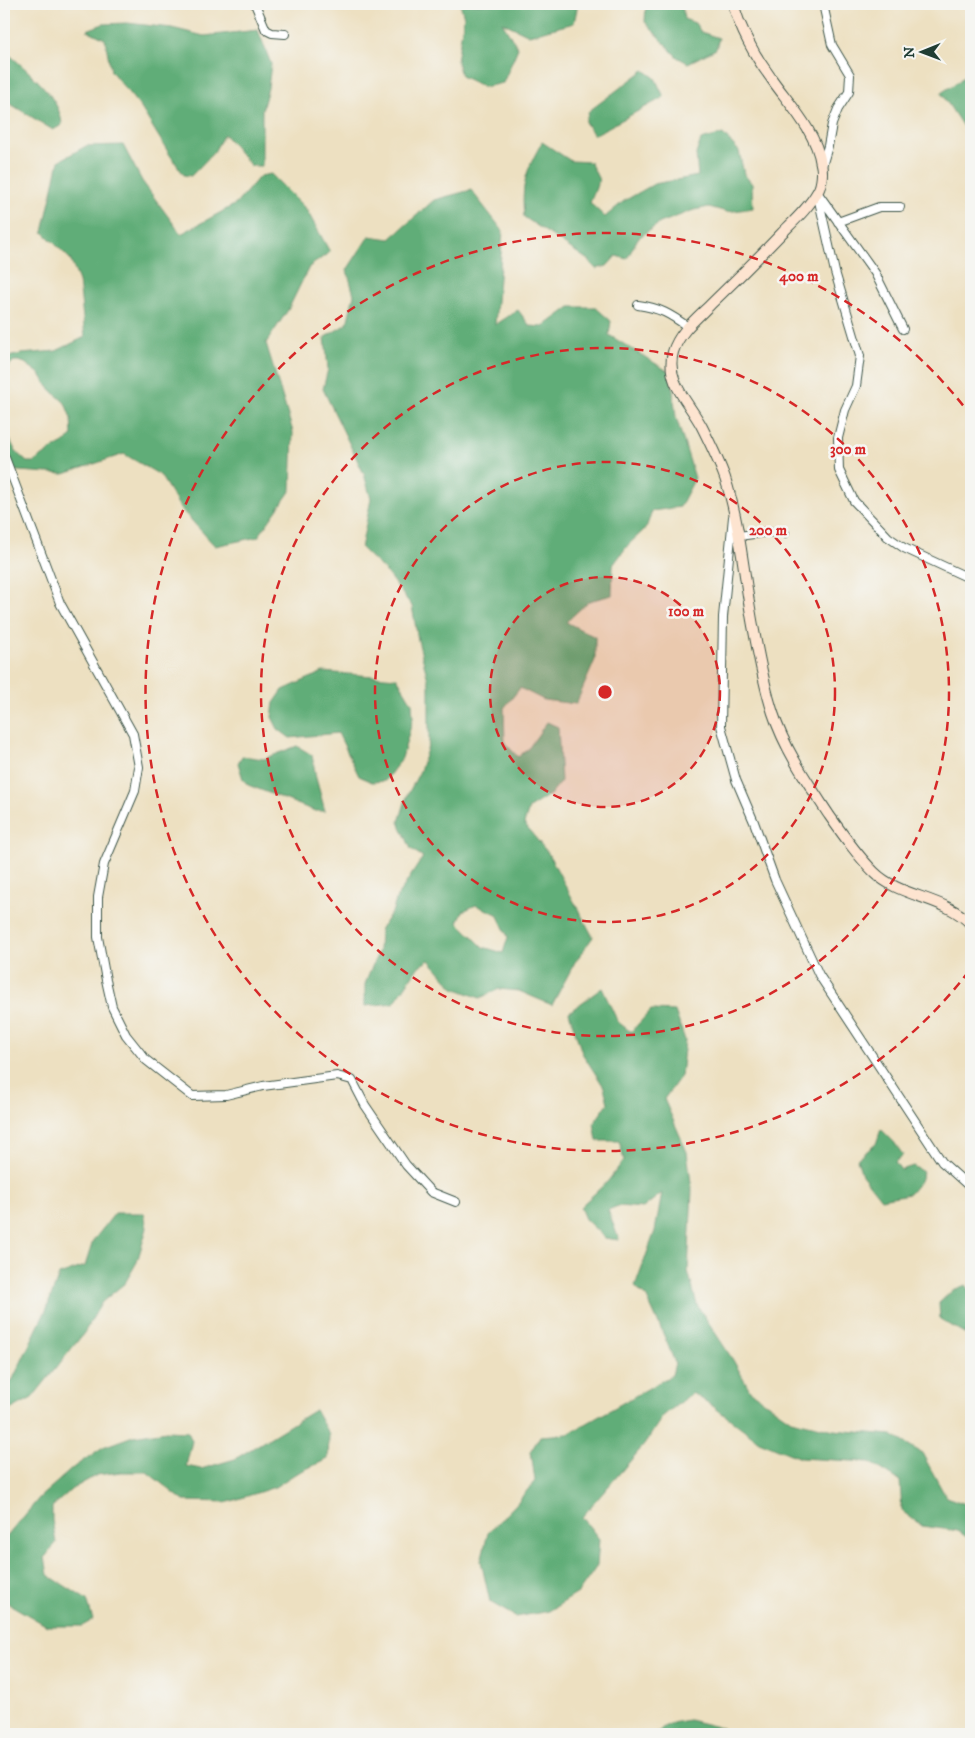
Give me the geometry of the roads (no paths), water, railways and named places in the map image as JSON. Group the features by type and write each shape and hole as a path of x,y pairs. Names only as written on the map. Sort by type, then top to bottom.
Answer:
{"main road":[{"path":"733,4 739,23 751,48 816,145 822,166 820,188 808,207 688,328 674,349 671,373 674,383 701,424 722,470 734,505 754,632 771,706 788,747 810,786 858,855 876,875 891,885 923,896 952,910 971,924"}],"street":[{"path":"255,4 266,30 272,33 285,34"},
{"path":"822,166 832,124 838,109 849,92 850,75 832,45 823,4"},
{"path":"817,192 875,273 903,329"},
{"path":"817,192 835,272 860,356 856,386 846,410 838,438 839,470 854,500 888,537 904,548 971,579"},
{"path":"838,222 879,207 900,207"},
{"path":"638,304 655,307 671,315 688,328"},
{"path":"4,455 60,603 133,734 139,767 135,791 104,864 98,897 98,938 106,980 112,1007 126,1035 146,1060 192,1096 226,1095 264,1086 336,1076 352,1080 365,1105 406,1165 431,1192 456,1202"},
{"path":"734,505 723,617 722,726 736,780 754,822 775,880 818,975 942,1162 971,1188"},
{"path":"739,536 768,532 785,533"}]}
